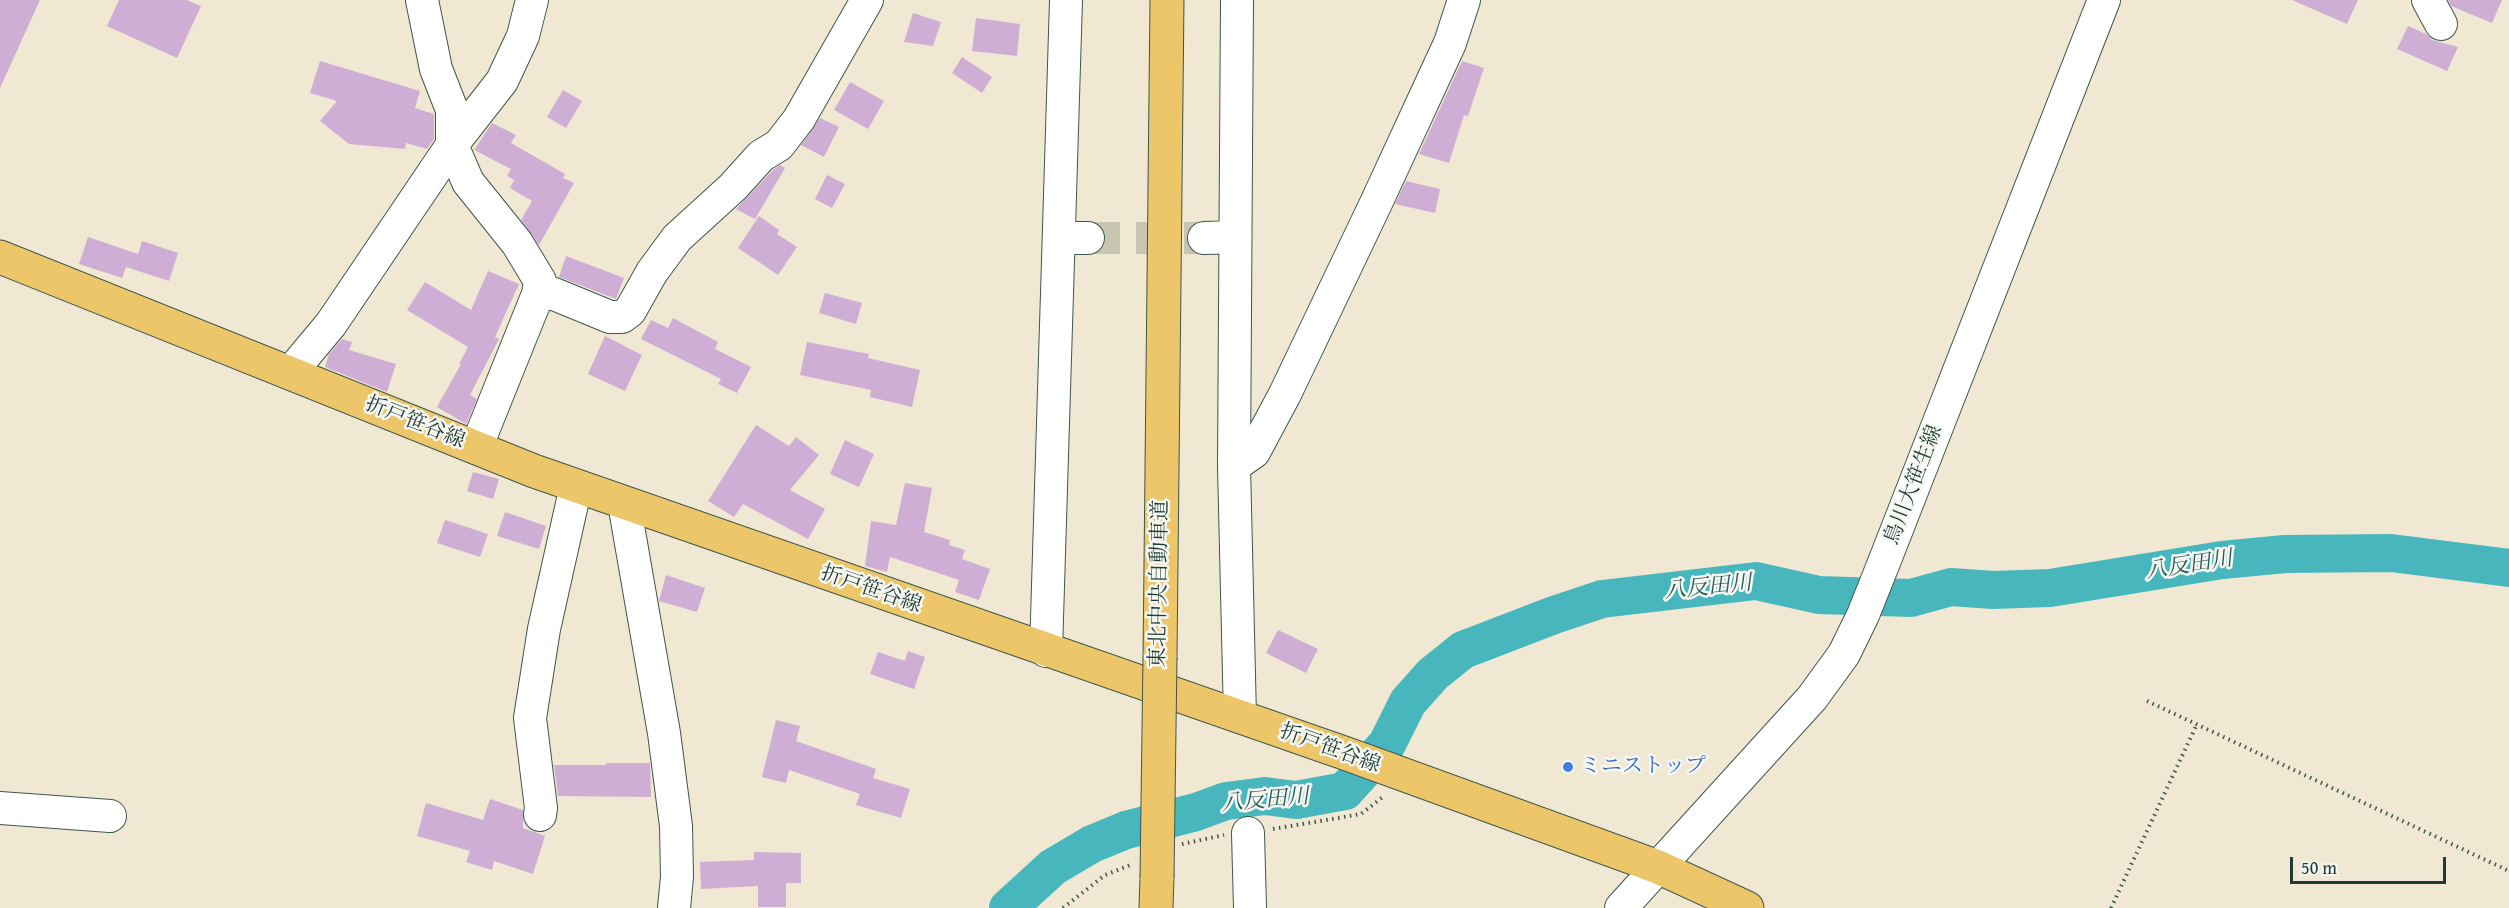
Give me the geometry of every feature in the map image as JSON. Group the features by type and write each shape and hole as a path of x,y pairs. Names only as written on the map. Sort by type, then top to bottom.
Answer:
{"main road":[{"name":"東北中央自動車道","path":"1157,0 1164,260"},
{"name":"東北中央自動車道","path":"1157,892 1167,0"},
{"name":"折戸笹谷線","path":"0,258 576,486 1347,754 1659,867 1747,908"}],"street":[{"path":"422,0 436,69 452,110 452,144 468,182 517,243 540,281 538,294 476,448"},
{"path":"291,372 331,324 452,144 502,81 523,36 532,0"},
{"path":"538,294 554,294 610,317 622,317 630,311 652,272 677,238 733,187 761,156 779,145 799,119 867,0"},
{"path":"1046,651 1073,238 1066,0"},
{"path":"1237,0 1234,466 1240,717"},
{"path":"1234,466 1254,452 1290,383 1445,53 1464,0"},
{"name":"鳥川大笹生線","path":"1622,908 1812,698 1844,654 1883,565 2104,0"},
{"path":"1204,238 1235,237"},
{"path":"540,815 530,718 544,629 576,486"},
{"path":"624,503 666,744 676,826 677,877 674,908"},
{"path":"0,808 110,816"},
{"path":"1248,833 1250,908"}],"path":[{"path":"2148,700 2509,871"},
{"path":"2111,908 2197,724"}],"building":[{"path":"0,0 40,0 0,88"},
{"path":"119,0 187,0 201,6 177,58 107,26"},
{"path":"2292,0 2358,0 2347,24"},
{"path":"2448,0 2502,0 2492,23 2451,6"},
{"path":"913,13 941,22 933,46 904,42"},
{"path":"976,18 1020,24 1017,56 972,51"},
{"path":"2408,26 2426,34 2432,40 2458,47 2447,71 2397,49"},
{"path":"962,57 992,77 982,93 952,73"},
{"path":"320,61 420,91 415,108 434,114 434,139 427,149 406,143 405,149 349,144 320,121 337,101 310,93"},
{"path":"1462,61 1484,68 1468,116 1464,115 1449,163 1419,154"},
{"path":"850,82 884,101 868,129 834,110"},
{"path":"563,90 582,101 566,128 547,117"},
{"path":"820,118 839,127 824,157 801,145"},
{"path":"492,123 516,135 511,143 565,174 563,178 574,183 539,245 521,220 532,201 510,188 514,180 507,176 511,169 474,150"},
{"path":"780,165 785,168 755,219 736,209 773,170"},
{"path":"827,175 845,184 832,208 815,199"},
{"path":"1406,181 1440,189 1435,213 1395,204"},
{"path":"759,216 779,230 777,234 797,247 778,275 738,248"},
{"path":"88,237 138,254 142,241 178,253 169,281 126,267 122,278 79,264"},
{"path":"566,256 624,278 616,299 559,277"},
{"path":"488,271 519,284 495,337 499,339 470,395 477,399 466,424 437,407 468,347 407,310 425,282 471,310"},
{"path":"825,293 862,303 856,324 819,313"},
{"path":"673,318 718,342 715,349 751,367 737,393 718,384 721,379 641,339 651,320 668,328"},
{"path":"605,336 642,355 625,391 588,374"},
{"path":"342,339 352,342 349,350 396,364 387,392 325,367 329,354"},
{"path":"807,342 869,354 868,358 920,370 912,407 870,397 871,390 800,375"},
{"path":"756,425 789,446 796,437 819,455 790,490 825,509 808,539 743,504 734,517 708,501"},
{"path":"845,440 874,454 859,487 830,474"},
{"path":"473,472 499,479 493,499 467,491"},
{"path":"905,483 932,488 924,532 950,540 949,545 965,550 962,559 990,569 979,600 955,592 959,580 890,557 887,572 865,566 871,521 896,525"},
{"path":"505,512 546,526 539,549 497,536"},
{"path":"445,520 488,534 480,557 437,543"},
{"path":"666,575 705,588 697,612 659,601"},
{"path":"1278,630 1318,649 1306,673 1266,653"},
{"path":"908,651 925,657 914,689 870,674 878,652 905,661"},
{"path":"776,720 800,726 796,741 876,769 873,778 910,789 901,818 856,805 860,794 789,770 786,783 762,777"},
{"path":"606,763 650,763 651,797 558,796 554,765 606,765"},
{"path":"490,799 523,810 523,828 545,836 533,874 494,861 492,870 466,862 470,851 417,836 426,803 483,820"},
{"path":"754,852 801,853 801,883 786,883 786,907 758,907 758,886 701,889 700,862 754,860"}],"waterway":[{"name":"八反田川","path":"1008,908 1053,867 1092,844 1126,830 1196,812 1226,801 1265,796 1296,800 1345,791 1387,744 1408,702 1433,674 1463,650 1602,599 1756,581 1819,595 1911,598 1951,587 1993,590 2050,588 2222,560 2285,554 2391,553 2509,568"}],"tunnel":[{"path":"1088,238 1204,238"}],"place":[{"name":"ミニストップ","path":"1568,767"}]}
